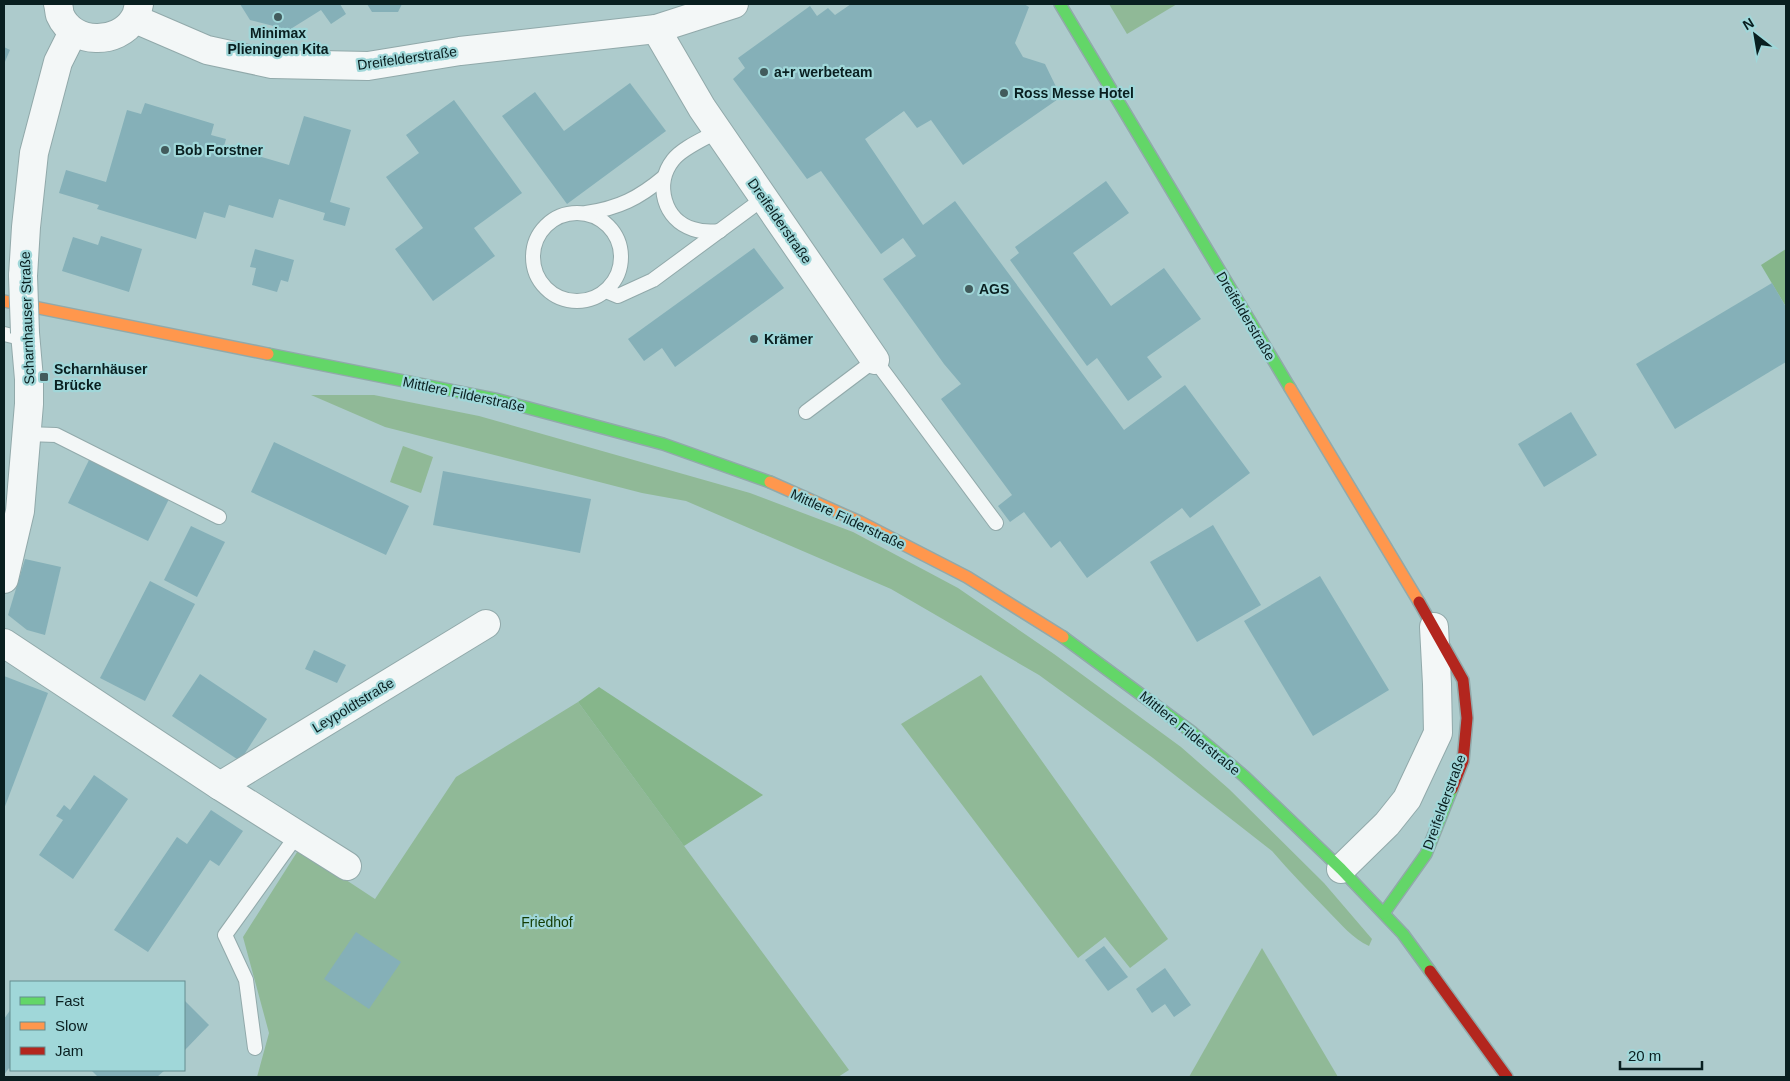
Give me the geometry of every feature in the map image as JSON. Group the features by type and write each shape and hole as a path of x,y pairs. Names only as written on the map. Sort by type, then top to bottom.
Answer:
{"main road":[{"name":"Dreifelderstraße","path":"1060,4 1434,627 1463,680 1467,718 1463,761 1426,854 1384,913"},
{"name":"Mittlere Filderstraße","path":"4,301 495,399 663,444 764,480 860,522 967,577 1069,640 1193,733 1244,776 1384,913 1416,950 1507,1077"}],"street":[{"path":"58,4 60,16 74,32 95,40 118,35 137,11"},
{"name":"Dreifelderstraße","path":"137,11 207,50 290,66 368,66 460,50 656,29 725,5"},
{"name":"Dreifelderstraße","path":"656,29 702,108 875,360"},
{"name":"Scharnhauser Straße","path":"4,579 20,511 29,379 18,335 23,276 15,226 58,62 74,32"},
{"name":"Leypoldtstraße","path":"220,786 486,624"},
{"name":"Dreifelderstraße","path":"1341,869 1387,824 1407,799 1438,733 1434,627"},
{"path":"4,643 220,786 347,866"}],"lane":[{"path":"586,213 616,207 633,200 650,189 664,176 677,155 718,130"},
{"path":"664,176 665,202 668,210 679,222 702,232 720,231"},
{"path":"606,291 618,296 653,280 764,198"},
{"path":"578,212 586,213 602,220 618,239 621,264 619,272 606,291 597,297 581,301 564,300 549,292 538,279 535,271 534,246 537,238 547,225 561,215 578,212"},
{"path":"806,412 875,360 996,523"},
{"path":"26,434 56,435 218,517"},
{"path":"255,1048 246,980 225,935 297,836"}],"green space":[{"path":"1109,4 1177,4 1127,34"},
{"path":"1786,249 1786,307 1761,265"},
{"path":"311,395 374,395 479,416 750,493 853,532 958,588 1054,654 1181,747 1229,789 1324,883 1372,939 1369,946 1347,930 1272,851 1153,758 1039,675 891,589 686,501 642,493 385,427"},
{"path":"403,446 433,457 421,493 390,482"},
{"path":"981,675 1168,939 1130,968 1105,937 1078,958 901,724"},
{"path":"599,687 763,795 684,846 578,702"},
{"name":"Friedhof","path":"578,702 849,1070 838,1077 257,1077 269,1033 243,937 299,849 375,899 456,777"},
{"path":"1262,948 1338,1077 1189,1077"}],"building":[{"name":"Minimax Plieningen Kita","path":"240,4 340,4 346,14 331,24 321,10 289,30 250,20"},
{"path":"367,4 402,4 398,12 372,12"},
{"path":"851,4 1024,4 1029,7 1015,43 1023,57 1045,64 1061,97 963,165 931,120 917,128 904,111 865,139 923,225 955,201 1124,430 1185,385 1250,473 1190,518 1182,508 1087,578 1060,541 1051,548 1024,512 1010,522 998,506 1012,495 941,399 961,384 944,364 883,279 916,256 903,238 881,254 821,171 807,179 733,79 745,68 738,58 810,6 817,16 828,8 835,15"},
{"path":"4,47 10,50 4,64"},
{"path":"630,83 666,131 567,204 502,116 535,92 564,131"},
{"path":"454,100 522,193 474,228 495,256 433,301 395,249 423,228 386,177 419,153 406,135"},
{"path":"145,103 214,124 211,135 226,139 224,146 289,165 304,116 351,130 330,202 350,208 345,226 323,220 325,213 279,199 273,218 229,205 225,218 204,212 196,239 97,209 99,205 59,193 66,170 106,182 127,110 141,114"},
{"path":"1106,181 1129,213 1073,253 1111,306 1164,268 1201,319 1147,357 1162,377 1128,401 1097,358 1087,366 1010,260 1019,253 1015,247"},
{"path":"101,236 142,249 129,292 62,271 73,237 98,245"},
{"path":"754,248 784,288 675,367 662,348 644,361 628,339"},
{"path":"255,249 294,260 288,282 281,280 277,292 252,285 256,268 250,267"},
{"path":"1772,283 1786,307 1786,362 1675,429 1636,364"},
{"path":"1571,412 1597,455 1544,487 1518,444"},
{"path":"274,442 409,506 386,555 251,492"},
{"path":"89,460 169,499 148,541 68,503"},
{"path":"443,471 591,499 580,553 433,525"},
{"path":"1213,525 1261,605 1197,642 1150,562"},
{"path":"191,526 225,542 197,597 164,580"},
{"path":"25,559 61,567 45,635 27,630 8,615"},
{"path":"1320,576 1389,690 1313,736 1244,621"},
{"path":"150,581 195,604 145,701 100,678"},
{"path":"314,650 346,665 337,683 305,669"},
{"path":"200,674 267,719 240,761 172,716"},
{"path":"4,676 48,693 4,809"},
{"path":"94,775 128,799 73,879 39,855 63,820 56,816 64,805 70,810"},
{"path":"211,810 243,831 219,866 210,860 148,952 114,930 177,837 187,844"},
{"path":"356,932 401,962 369,1009 324,979"},
{"path":"1104,946 1128,977 1108,991 1085,960"},
{"path":"1165,968 1191,1005 1174,1017 1165,1004 1152,1013 1136,989"},
{"path":"185,1001 209,1025 185,1050"},
{"path":"10,1010 10,1069 4,1075 4,1019"},
{"path":"92,1071 164,1071 157,1077 98,1077"}],"traffic: fast":[{"path":"1060,4 1290,388"},
{"path":"268,354 495,399 663,444 770,482"},
{"path":"1063,637 1193,733 1244,776 1341,869 1403,934 1430,971"},
{"path":"1384,913 1426,854 1452,789"}],"traffic: slow":[{"path":"4,301 268,354"},
{"path":"1290,388 1419,602"},
{"path":"770,482 860,522 967,577 1063,637"}],"traffic: jam":[{"path":"1419,602 1463,680 1467,718 1463,761 1452,789"},
{"path":"1430,971 1507,1077"}],"place":[{"name":"Minimax Plieningen Kita","path":"278,17"},
{"name":"a+r werbeteam","path":"764,72"},
{"name":"Ross Messe Hotel","path":"1004,93"},
{"name":"Bob Forstner","path":"165,150"},
{"name":"AGS","path":"969,289"},
{"name":"Krämer","path":"754,339"},
{"name":"Scharnhäuser Brücke","path":"44,377"}]}
